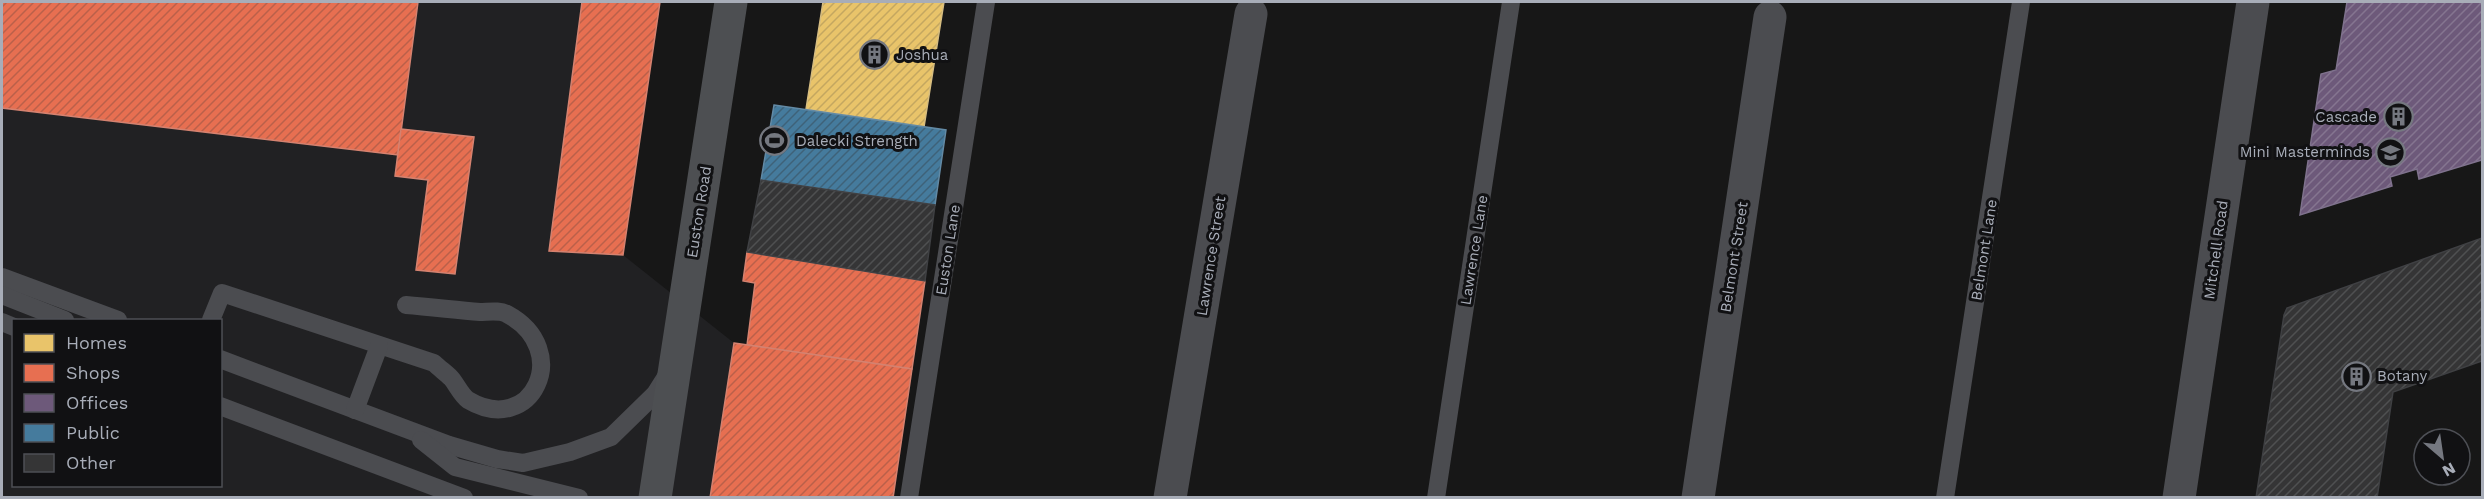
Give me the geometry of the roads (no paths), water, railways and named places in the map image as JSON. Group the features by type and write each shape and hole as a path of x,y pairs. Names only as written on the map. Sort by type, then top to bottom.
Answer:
{"main road":[{"name":"Euston Road","path":"655,498 731,2"}],"street":[{"name":"Mitchell Road","path":"2179,498 2253,2"},
{"name":"Lawrence Street","path":"1170,498 1251,14"},
{"name":"Belmont Street","path":"1698,498 1770,17"}],"lane":[{"name":"Euston Lane","path":"909,498 986,2"},
{"name":"Lawrence Lane","path":"1436,498 1511,2"},
{"name":"Belmont Lane","path":"1946,498 2021,2"},
{"path":"2,277 113,319"},
{"path":"212,319 222,293 434,363 452,379 466,399 485,408 507,410 524,401 537,385 542,367 538,344 527,327 505,312 406,305"},
{"path":"2,295 60,319"},
{"path":"355,410 379,346"},
{"path":"222,360 408,429 487,456 523,463 570,453 611,437 655,393 676,361"},
{"path":"222,393 259,420"},
{"path":"222,406 464,498"},
{"path":"408,429 455,467 579,498"}],"place":[{"name":"Joshua","path":"875,55"},
{"name":"Cascade","path":"2398,117"},
{"name":"Dalecki Strength","path":"775,141"},
{"name":"Mini Masterminds","path":"2391,152"},
{"name":"Botany","path":"2356,376"}]}
